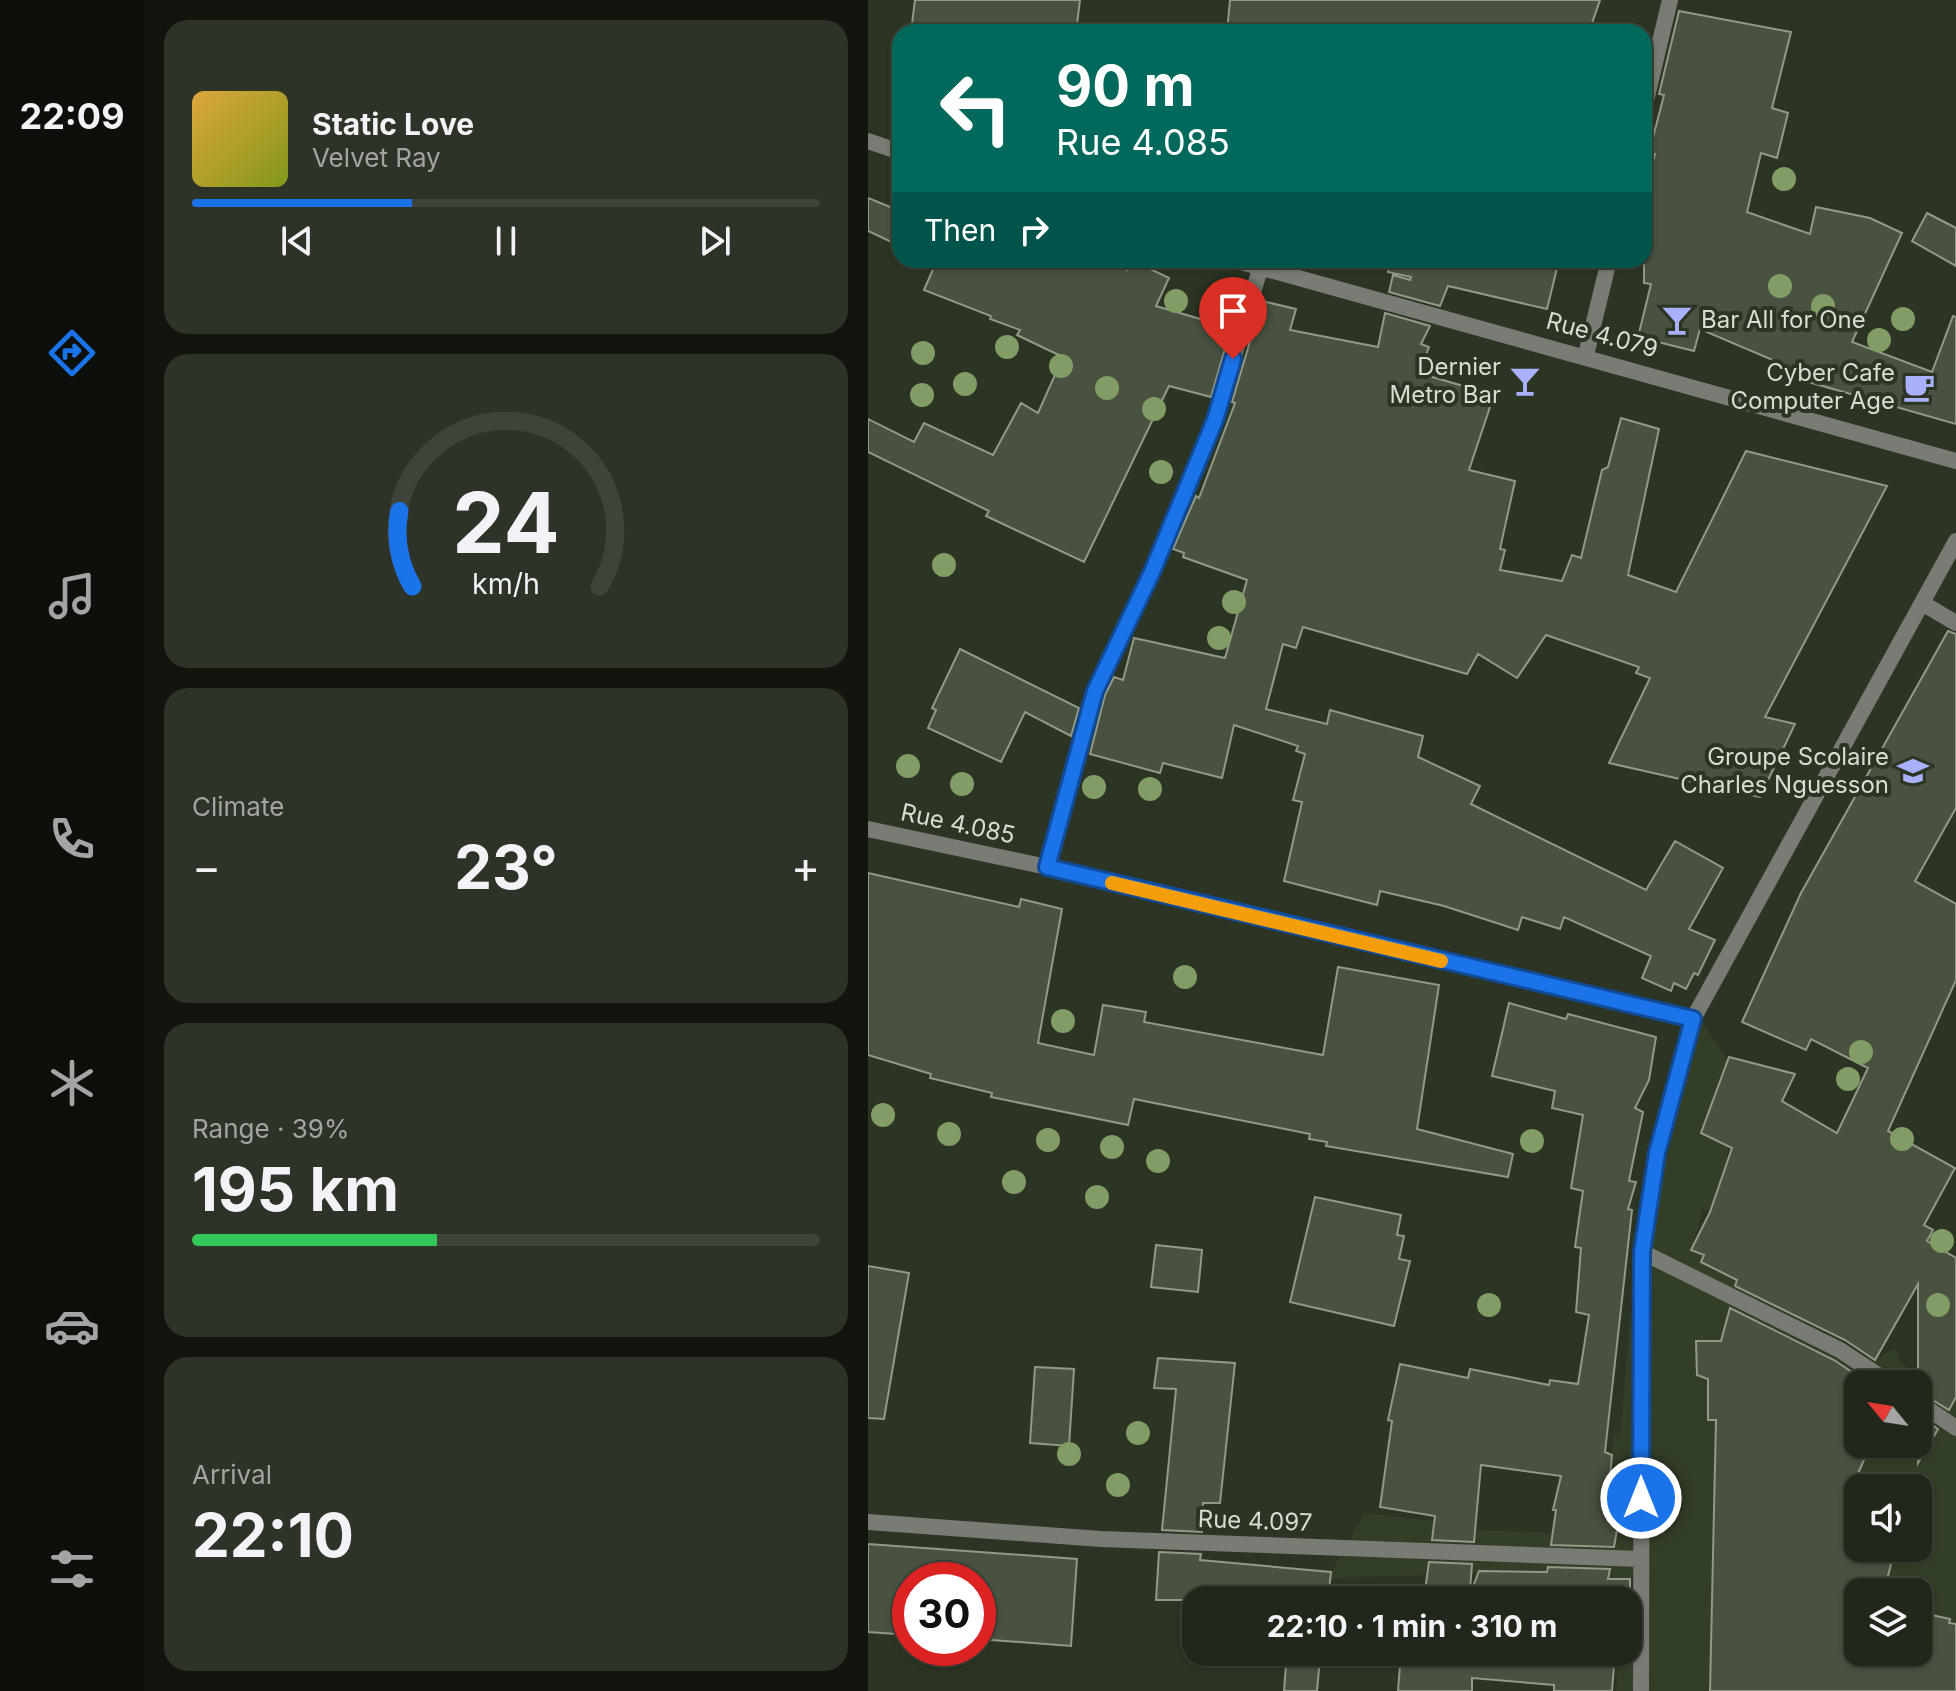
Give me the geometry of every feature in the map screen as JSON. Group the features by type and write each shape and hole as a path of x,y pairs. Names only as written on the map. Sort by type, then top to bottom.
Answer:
{"street":[{"path":"1652,75 1670,0"},
{"path":"868,141 892,149"},
{"name":"Rue 4.079","path":"1257,268 1586,355 1956,461"},
{"path":"1586,355 1607,268"},
{"path":"1047,867 1095,691 1152,572 1215,420 1260,269"},
{"path":"1641,1691 1642,1252 1657,1153 1693,1019 1956,541"},
{"path":"1922,603 1956,623"},
{"name":"Rue 4.085","path":"868,829 1047,867 1693,1019"},
{"path":"1642,1252 1840,1350 1870,1370"},
{"path":"1932,1412 1956,1428"},
{"name":"Rue 4.097","path":"868,1522 1101,1539 1640,1559"}],"shaded area":[{"path":"1699,1017 1728,1061 1701,1133 1728,1146 1727,1161 1736,1165 1717,1214 1703,1210 1691,1250 1704,1255 1701,1262 1772,1297 1773,1304 1874,1361 1893,1349 1900,1353 1897,1359 1912,1370 1844,1370 1844,1458 1932,1458 1932,1382 1956,1397 1956,1691 1616,1691 1617,1668 1642,1666 1642,1586 1637,1586 1637,1579 1519,1572 1332,1578 1331,1572 1365,1513 1435,1521 1475,1530 1558,1533 1604,1498 1611,1471 1613,1434 1620,1433 1631,1313"}],"building":[{"path":"915,0 1080,0 1077,24 912,24"},
{"path":"1230,0 1600,0 1592,24 1228,24"},
{"path":"1679,11 1791,32 1772,108 1788,113 1777,158 1761,153 1747,212 1810,234 1816,207 1870,218 1902,233 1852,342 1932,372 1953,316 1956,317 1956,424 1798,379 1801,372 1700,329 1694,351 1638,337 1651,284 1644,283 1644,268 1652,268 1652,165 1655,154 1652,154 1652,141 1664,95 1659,94"},
{"path":"868,198 892,208 892,242 868,231"},
{"path":"1927,213 1956,228 1956,266 1912,241"},
{"path":"934,268 1148,268 1169,278 1156,306 1231,328 1211,397 1169,386 1084,562 986,516 989,511 868,452 868,419 914,442 924,423 993,455 1021,403 1038,413 1063,357 1017,335 1020,330 990,319 991,316 924,290"},
{"path":"1389,268 1557,268 1547,309 1448,286 1440,306 1389,292 1393,275 1410,280 1411,277 1388,272"},
{"path":"1262,301 1296,309 1290,330 1378,347 1385,313 1430,326 1421,344 1429,347 1419,373 1494,395 1469,470 1515,481 1500,549 1505,550 1500,570 1562,581 1572,555 1581,558 1602,470 1608,467 1621,418 1659,429 1628,575 1676,592 1746,451 1887,486 1765,717 1795,724 1760,797 1609,763 1650,678 1636,673 1639,667 1546,635 1517,678 1478,654 1467,674 1303,627 1296,648 1283,644 1266,709 1327,724 1330,710 1423,736 1418,757 1480,786 1471,804 1646,890 1675,841 1723,868 1689,929 1715,940 1698,975 1694,973 1686,989 1674,983 1671,991 1642,978 1651,956 1564,917 1560,929 1522,917 1518,930 1444,906 1380,891 1377,905 1284,881 1302,802 1293,800 1305,754 1296,751 1298,746 1234,725 1222,778 1163,763 1160,773 1090,754 1105,695 1114,677 1123,680 1134,638 1225,658 1247,580 1183,557 1184,553 1173,549 1196,496 1199,498 1235,403 1232,402"},
{"path":"1948,631 1956,634 1956,808 1915,881 1956,904 1956,980 1888,1131 1955,1168 1924,1225 1933,1230 1927,1241 1956,1258 1956,1397 1949,1410 1932,1400 1932,1370 1918,1370 1918,1284 1875,1360 1845,1340 1735,1286 1737,1280 1701,1262 1704,1255 1691,1250 1710,1212 1732,1148 1701,1133 1729,1057 1795,1074 1782,1101 1837,1133 1868,1068 1811,1039 1806,1050 1742,1022 1801,893"},
{"path":"960,649 1079,708 1071,736 1025,712 1001,762 928,728 936,710 932,708"},
{"path":"868,873 1019,907 1021,899 1062,909 1038,1043 1094,1055 1103,1005 1146,1012 1144,1022 1323,1055 1338,967 1439,985 1417,1129 1513,1154 1508,1177 1326,1146 1327,1142 1309,1139 1310,1134 1134,1099 1128,1125 991,1097 992,1093 930,1078 931,1074 868,1055"},
{"path":"1509,1003 1566,1019 1568,1014 1656,1037 1649,1080 1635,1108 1643,1112 1629,1181 1636,1182 1628,1209 1632,1210 1605,1452 1612,1455 1608,1498 1622,1501 1614,1547 1551,1545 1556,1510 1553,1510 1561,1476 1481,1465 1474,1542 1432,1540 1435,1516 1380,1507 1392,1421 1388,1420 1400,1364 1468,1378 1470,1369 1549,1385 1550,1380 1578,1384 1589,1315 1576,1312 1581,1248 1575,1247 1583,1191 1571,1188 1583,1115 1552,1108 1555,1091 1492,1076"},
{"path":"1315,1197 1401,1215 1397,1235 1404,1236 1399,1259 1410,1261 1394,1326 1290,1302"},
{"path":"1156,1245 1202,1250 1198,1292 1151,1287"},
{"path":"868,1266 909,1273 884,1419 868,1418"},
{"path":"1730,1308 1849,1370 1844,1370 1844,1458 1865,1458 1858,1474 1844,1474 1844,1562 1892,1562 1888,1578 1844,1578 1844,1666 1932,1666 1932,1615 1950,1619 1949,1623 1956,1624 1956,1691 1710,1691 1716,1420 1708,1420 1708,1379 1697,1375 1696,1341 1721,1341"},
{"path":"1158,1358 1235,1363 1220,1503 1203,1503 1202,1532 1162,1530 1176,1389 1154,1388"},
{"path":"1035,1367 1074,1369 1069,1446 1030,1443"},
{"path":"1932,1425 1938,1429 1932,1439"},
{"path":"868,1544 1077,1559 1071,1646 996,1640 996,1562 892,1562 892,1634 868,1632"},
{"path":"1159,1552 1201,1554 1200,1560 1331,1572 1330,1586 1182,1586 1182,1600 1156,1600"},
{"path":"1429,1562 1472,1564 1470,1586 1426,1586"},
{"path":"1548,1567 1610,1569 1608,1579 1630,1579 1630,1586 1473,1586 1479,1571 1547,1572"},
{"path":"1286,1666 1319,1666 1317,1691 1284,1691"},
{"path":"1400,1666 1614,1666 1612,1691 1554,1691 1554,1685 1472,1678 1472,1691 1398,1691"}],"slow traffic":[{"path":"1112,883 1441,961"}],"place":[{"name":"Bar All for One","path":"1677,320"},
{"name":"Dernier Metro Bar","path":"1525,381"},
{"name":"Cyber Cafe Computer Age","path":"1919,387"},
{"name":"Groupe Scolaire Charles Nguesson","path":"1913,771"}],"route":[{"path":"1233,359 1215,420 1152,572 1095,691 1047,867 1693,1019 1657,1153 1642,1252 1641,1498"}]}
